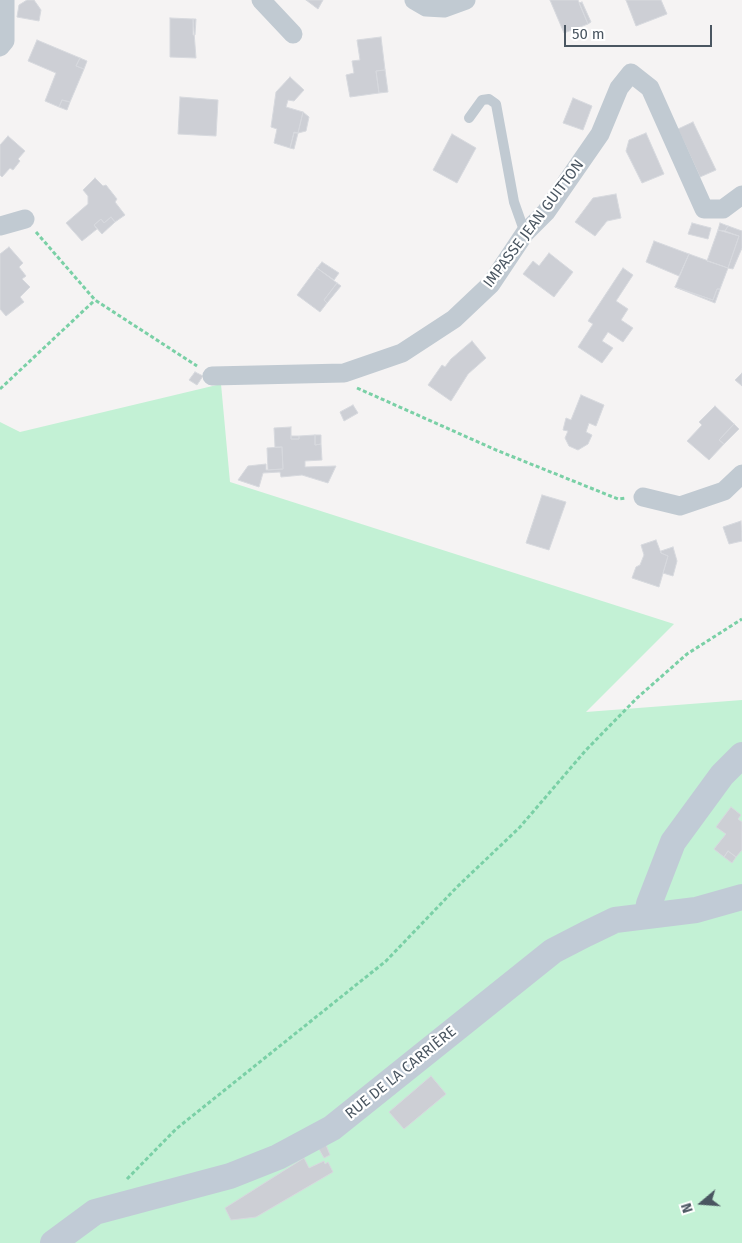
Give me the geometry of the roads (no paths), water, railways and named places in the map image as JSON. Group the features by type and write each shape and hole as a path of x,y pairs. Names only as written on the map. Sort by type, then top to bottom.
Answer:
{"street":[{"path":"0,47 5,40 5,0"},
{"path":"261,0 293,34"},
{"path":"414,0 426,6 444,8 466,0"},
{"name":"IMPASSE JEAN GUITTON","path":"212,376 344,373 402,353 454,319 491,284 525,233 546,212 600,134 619,88 631,73 650,88 704,209 723,209 742,194"},
{"path":"0,226 25,219"},
{"path":"643,497 680,506 724,491 742,474"},
{"path":"647,915 649,904 673,842 722,775 742,755"},
{"name":"RUE DE LA CARRIÈRE","path":"53,1243 95,1212 230,1176 278,1157 332,1128 553,952 615,920 696,910 742,897"}],"lane":[{"path":"469,118 482,100 489,99 496,104 514,202 525,233"}]}
